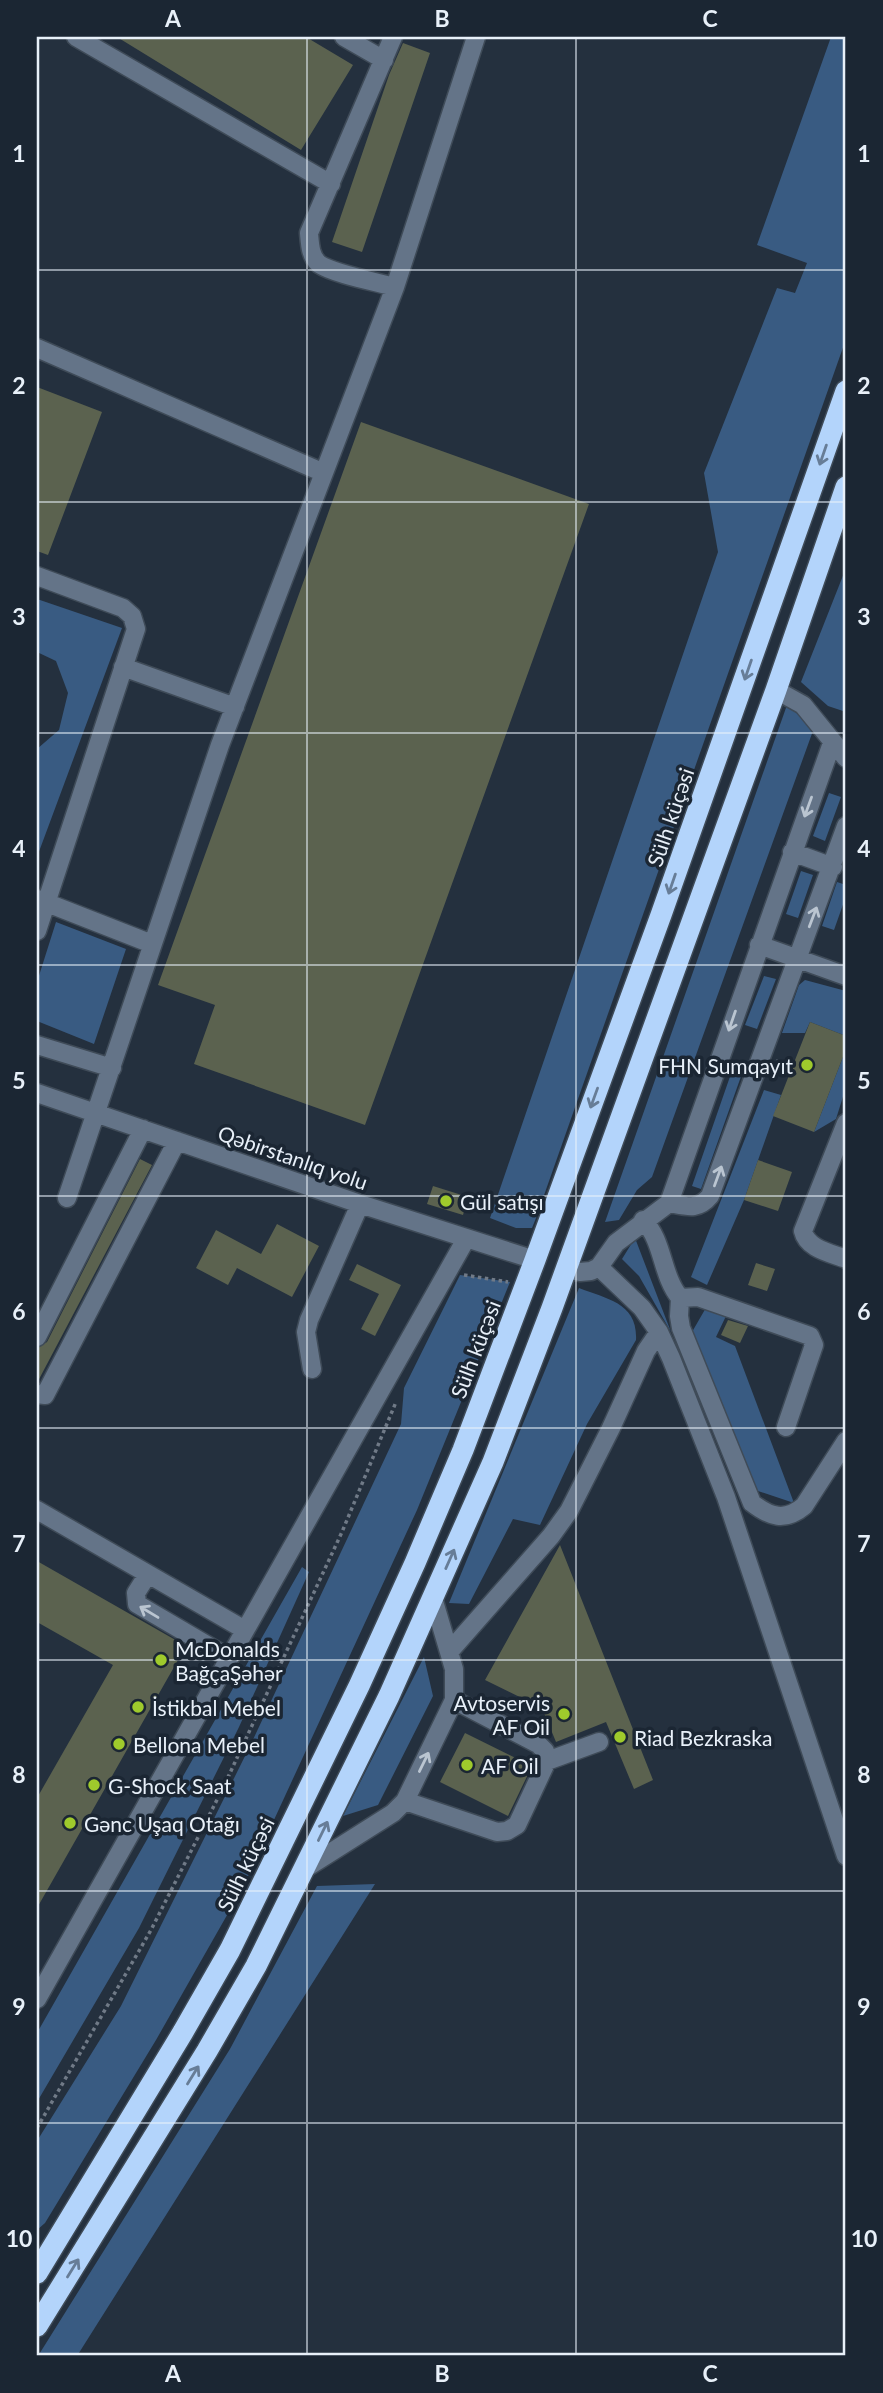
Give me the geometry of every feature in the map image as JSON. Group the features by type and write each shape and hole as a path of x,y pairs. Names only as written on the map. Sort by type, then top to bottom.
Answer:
{"highway":[{"name":"Sülh küçəsi","path":"37,2273 230,1950 359,1686 421,1550 463,1450 535,1260 846,391"},
{"path":"37,2326 207,2051 256,1966 389,1696 493,1462 566,1269 776,690 846,486"},
{"path":"535,1260 566,1269"}],"street":[{"path":"76,37 331,184"},
{"path":"344,37 384,60"},
{"path":"393,37 309,233 310,249 318,263 395,287"},
{"path":"67,1198 235,707 395,287 477,37"},
{"path":"37,348 324,473"},
{"path":"37,576 123,608 132,616 136,629 41,901 37,931"},
{"path":"123,667 235,707"},
{"path":"776,690 803,705 846,758"},
{"path":"566,1269 580,1272 599,1268 616,1243 668,1203 832,743"},
{"path":"668,1203 694,1208 705,1204 710,1196 846,826"},
{"path":"792,852 833,867"},
{"path":"41,901 152,944"},
{"path":"759,945 846,976"},
{"path":"37,1045 112,1068"},
{"name":"Qəbirstanlıq yolu","path":"37,1093 360,1204 535,1260"},
{"path":"846,1123 803,1231 805,1239 812,1245 846,1259"},
{"path":"37,1337 143,1129"},
{"path":"37,1394 45,1395 177,1141"},
{"path":"312,1369 306,1332 309,1320 360,1204"},
{"path":"643,1220 654,1236 668,1279 680,1297 681,1328 752,1503 765,1514 778,1518 797,1512 804,1506 846,1441"},
{"path":"37,1999 466,1239"},
{"path":"599,1268 636,1301 659,1332 726,1497 846,1856"},
{"path":"680,1297 709,1300 810,1336 814,1345 786,1427"},
{"path":"449,1652 551,1536 569,1511 646,1351 659,1332"},
{"path":"37,1510 245,1630"},
{"path":"148,1574 136,1593 137,1604 229,1658"},
{"path":"303,1870 393,1813 405,1801 454,1700 454,1669 433,1598"},
{"path":"405,1801 497,1832 507,1831 517,1825 547,1761 545,1751 538,1744 454,1700"},
{"path":"547,1761 599,1742"},
{"path":"37,2255 58,2240"}],"path":[{"path":"457,1276 510,1282"},
{"path":"37,2128 151,1930 217,1800 342,1532 397,1398"}],"shaded area":[{"path":"831,37 846,37 846,339 536,1218 532,1228 516,1228 490,1218 718,552 704,473 777,288 795,293 807,263 757,245"},
{"path":"846,568 846,712 828,706 801,682"},
{"path":"37,599 122,628 37,857 37,749 59,730 68,693 56,661 37,652"},
{"path":"787,705 814,728 652,1177 637,1190 619,1220 605,1222"},
{"path":"829,793 841,797 825,841 813,836"},
{"path":"801,871 813,875 798,918 786,914"},
{"path":"837,882 846,885 846,896 834,930 822,926"},
{"path":"56,922 126,949 94,1044 37,1021 37,982"},
{"path":"764,976 776,979 757,1029 745,1025"},
{"path":"805,980 846,991 846,1036 810,1022 805,1033 782,1033 799,985"},
{"path":"846,1049 846,1087 836,1119 814,1132"},
{"path":"734,1065 744,1068 701,1189 692,1186"},
{"path":"764,1090 781,1095 744,1200 707,1285 691,1277"},
{"path":"635,1238 671,1332 639,1276 622,1259"},
{"path":"460,1275 510,1282 417,1510 243,1887 156,2040 45,2223 37,2230 37,2141 121,2006 250,1746 401,1424 404,1388"},
{"path":"579,1288 619,1304 626,1310 632,1318 636,1340 587,1424 540,1525 513,1519 469,1604 449,1603"},
{"path":"707,1306 726,1316 716,1337 735,1346 794,1503 752,1489 692,1332"},
{"path":"302,1567 309,1572 239,1727 139,1928 37,2102 37,2033"},
{"path":"424,1657 433,1696 378,1805 343,1816"},
{"path":"375,1884 77,2356 38,2356 230,2049 317,1886"}],"building":[{"path":"117,37 306,37 353,65 301,150"},
{"path":"403,43 430,53 362,252 332,242 389,75"},
{"path":"37,387 102,412 48,555 37,551"},
{"path":"361,422 589,504 365,1125 194,1064 215,1005 158,985"},
{"path":"810,1022 846,1036 846,1049 814,1132 773,1116"},
{"path":"140,1159 152,1165 37,1383 37,1348 47,1342"},
{"path":"758,1160 792,1172 778,1211 744,1200"},
{"path":"433,1186 468,1197 463,1215 427,1204"},
{"path":"277,1224 319,1246 292,1297 237,1268 228,1285 196,1268 216,1230 261,1254"},
{"path":"756,1263 775,1269 767,1291 748,1285"},
{"path":"357,1264 401,1285 375,1336 361,1329 379,1294 349,1280"},
{"path":"728,1320 748,1326 740,1343 721,1335"},
{"path":"560,1545 653,1780 634,1789 606,1722 556,1742 542,1708 485,1680"},
{"path":"37,1561 186,1646 37,1908 37,1798 113,1665 37,1622"},
{"path":"465,1733 532,1766 508,1816 440,1782"}],"place":[{"name":"FHN Sumqayıt","path":"807,1065"},
{"name":"Gül satışı","path":"446,1201"},
{"name":"McDonalds BağçaŞəhər","path":"161,1660"},
{"name":"İstikbal Mebel","path":"138,1707"},
{"name":"Avtoservis AF Oil","path":"564,1714"},
{"name":"Riad Bezkraska","path":"620,1737"},
{"name":"Bellona Mebel","path":"119,1744"},
{"name":"AF Oil","path":"467,1765"},
{"name":"G-Shock Saat","path":"94,1785"},
{"name":"Gənc Uşaq Otağı","path":"70,1823"}]}
